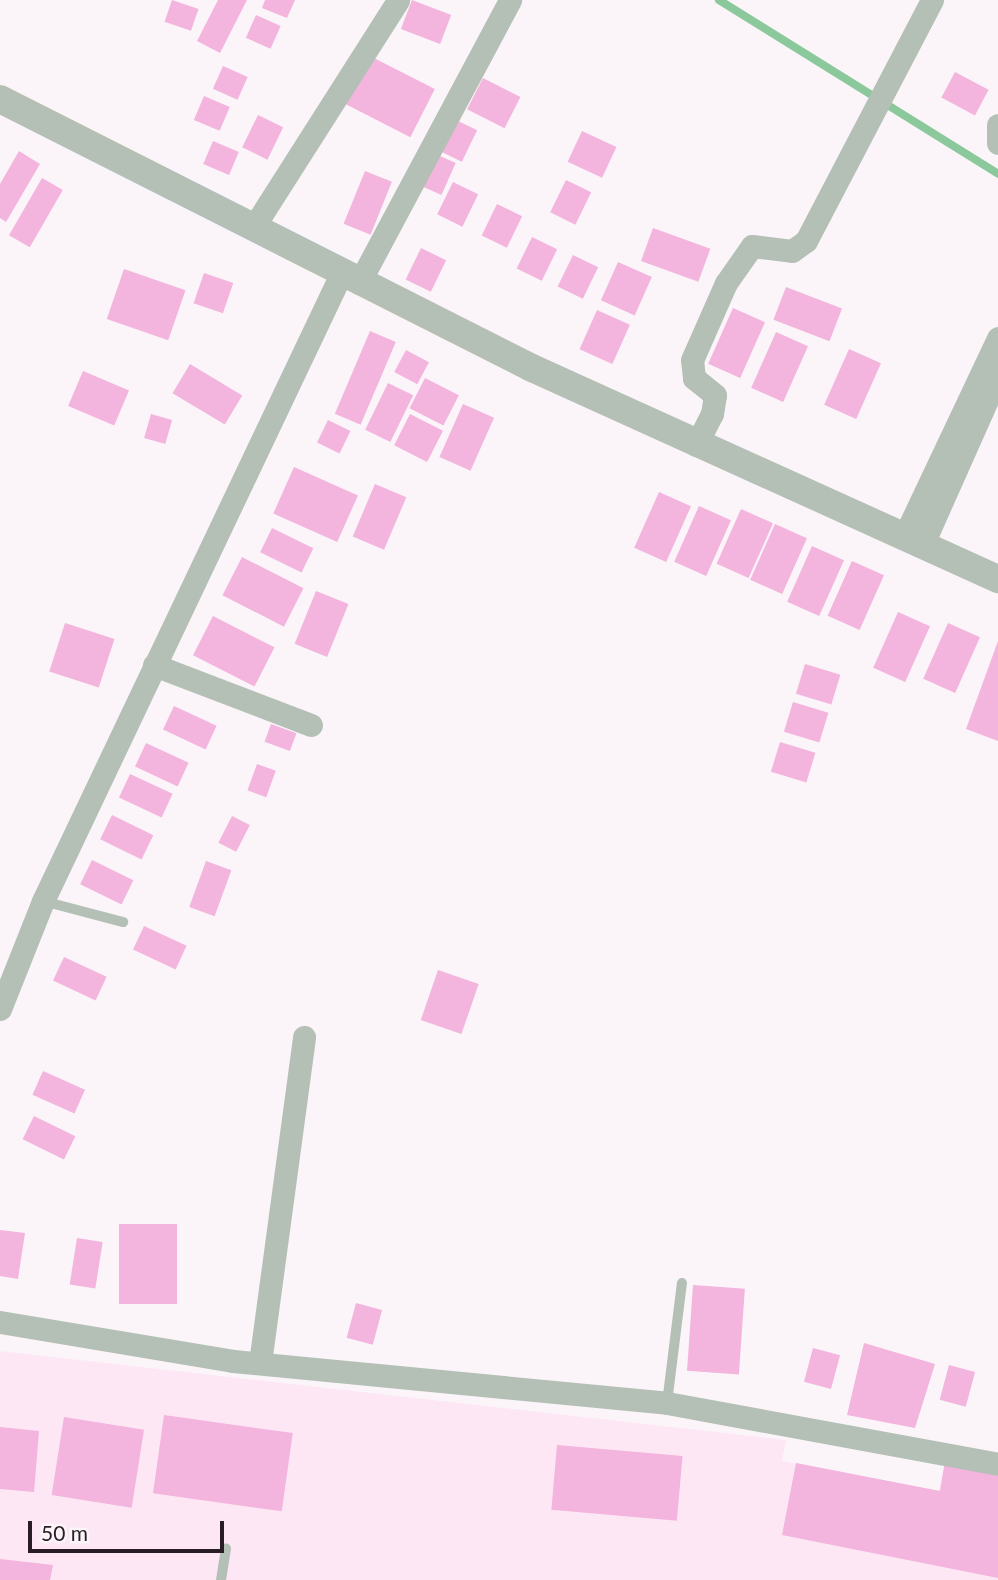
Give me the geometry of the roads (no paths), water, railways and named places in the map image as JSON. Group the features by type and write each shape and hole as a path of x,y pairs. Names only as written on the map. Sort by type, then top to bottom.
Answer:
{"street":[{"path":"253,228 398,0"},
{"path":"0,1009 43,901 250,473 350,279 510,0"},
{"path":"696,445 712,414 715,395 694,378 692,360 726,283 752,246 792,251 806,241 932,0"},
{"path":"0,99 350,279 696,445 998,579"},
{"path":"998,125 998,144"},
{"path":"913,541 996,347"},
{"path":"913,541 998,375"},
{"path":"155,665 311,725"},
{"path":"260,1363 304,1037"},
{"path":"0,1322 260,1363 667,1403 997,1462"}],"lane":[{"path":"43,901 123,922"},
{"path":"667,1403 682,1283"},
{"path":"221,1580 226,1548"}],"waterway":[{"path":"719,0 998,174"}]}
